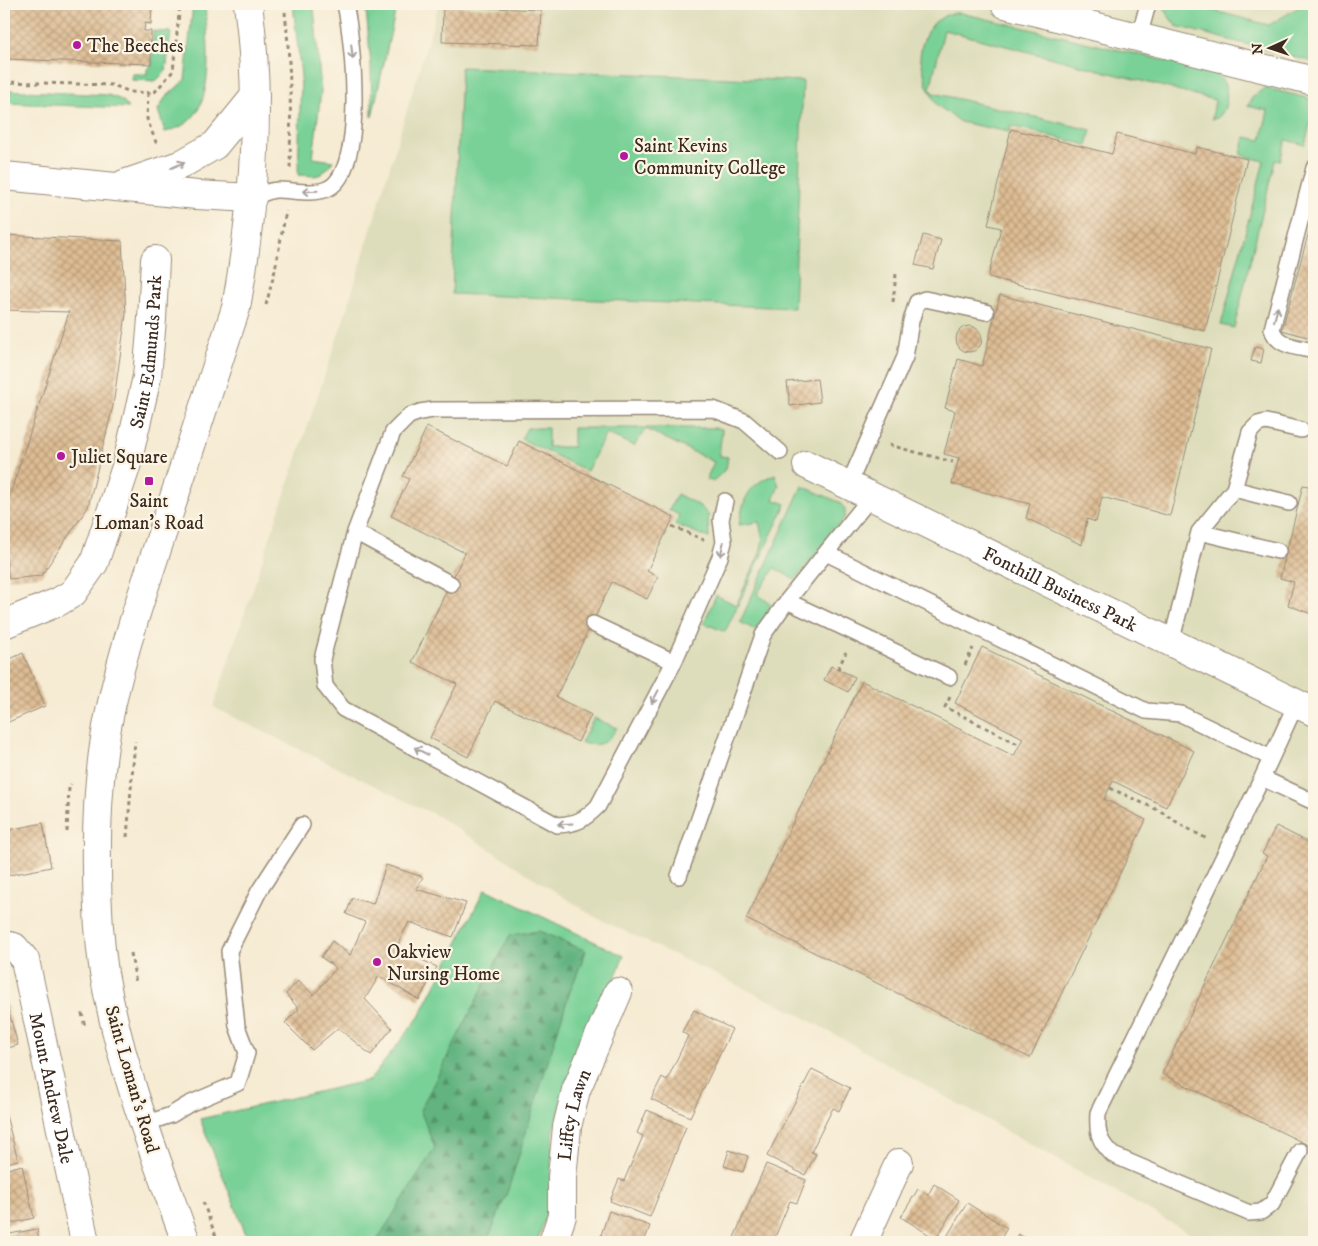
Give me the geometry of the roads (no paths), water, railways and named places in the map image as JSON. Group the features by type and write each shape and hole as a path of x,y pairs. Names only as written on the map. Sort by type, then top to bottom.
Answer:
{"street":[{"name":"Saint Loman's Road","path":"186,1242 144,1124 117,1037 104,970 98,908 96,818 101,762 110,708 139,602 236,308 244,264 252,198 255,96 248,4"},
{"path":"1005,4 1314,81"},
{"path":"116,187 180,165 215,144 255,96"},
{"path":"4,176 197,195 252,198"},
{"name":"Saint Edmunds Park","path":"4,624 58,602 73,593 94,563 126,467 145,386 152,319 155,260"},
{"name":"Fonthill Business Park","path":"807,465 1305,708"},
{"name":"Mount Andrew Dale","path":"4,945 14,948 25,960 85,1242"},
{"name":"Liffey Lawn","path":"553,1242 562,1216 562,1177 568,1127 576,1090 618,992"},
{"path":"863,1242 900,1162"}],"lane":[{"path":"252,198 275,190 308,192 327,189 336,183 342,175 351,144 354,101 353,67 345,4"},
{"path":"1139,37 1148,4"},
{"path":"1314,168 1272,329 1277,340 1283,344 1314,351"},
{"path":"679,876 763,635 787,601 826,553 860,491 905,357 911,321 917,302 925,299 986,312"},
{"path":"725,502 721,520 724,542 720,557 674,662 598,806 585,818 571,824 557,825 343,709 325,686 322,659 355,532 393,432 409,416 433,410 713,409 744,420 780,452"},
{"path":"1171,643 1199,532 1234,489 1250,432 1258,424 1266,422 1301,430"},
{"path":"1234,489 1289,503"},
{"path":"355,532 450,584"},
{"path":"1199,532 1278,551"},
{"path":"826,553 1146,711 1181,714 1271,758"},
{"path":"787,601 954,680"},
{"path":"593,624 674,662"},
{"path":"1300,1151 1272,1204 1261,1212 1249,1213 1113,1154 1104,1146 1097,1131 1098,1113 1271,758 1305,708"},
{"path":"1262,778 1314,802"},
{"path":"144,1124 171,1115 189,1104 238,1082 247,1053 237,1026 229,951 259,891 302,825"}],"place":[{"name":"The Beeches","path":"77,45"},
{"name":"Saint Kevins Community College","path":"624,156"},
{"name":"Juliet Square","path":"61,456"},
{"name":"Saint Loman's Road","path":"149,481"},
{"name":"Oakview Nursing Home","path":"377,962"}]}
